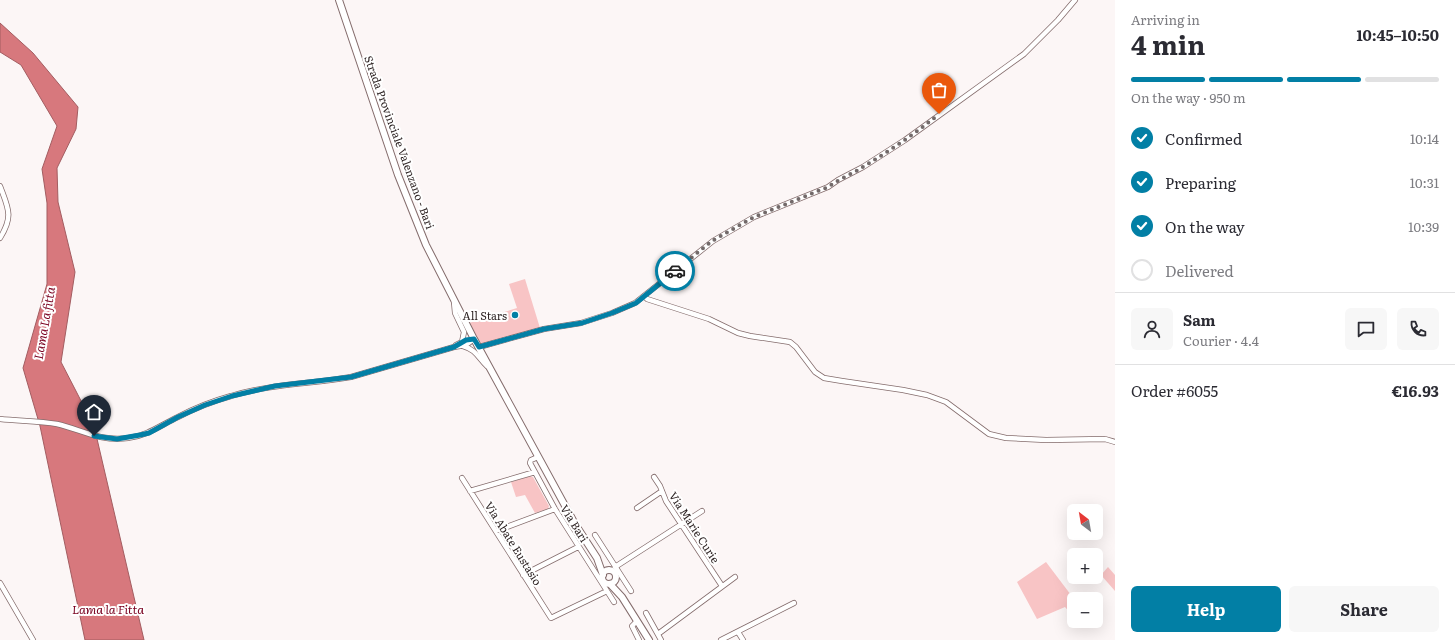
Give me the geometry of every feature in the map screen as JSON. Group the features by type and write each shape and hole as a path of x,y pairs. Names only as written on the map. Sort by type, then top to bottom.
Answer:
{"main road":[{"name":"Strada Provinciale Valenzano - Bari","path":"339,0 410,206 426,245 454,302 516,415"},
{"name":"Via Bari","path":"516,415 575,524 596,558 605,581 622,597 647,638"},
{"name":"Via Bari","path":"596,558 615,573 622,597"},
{"path":"606,572 615,573 613,583 605,581 606,572"}],"street":[{"path":"479,347 544,329 582,323 636,303 712,241 766,212 828,187 905,140 1024,54 1058,20 1075,0"},
{"path":"0,186 9,212 7,228 0,238"},
{"path":"644,296 647,299 709,319 744,334 790,342 796,346 815,372 824,378 842,382 903,390 927,395 946,402 989,434 1006,438 1046,440 1105,439 1115,442"},
{"path":"454,302 455,313 464,332 462,344"},
{"path":"2,419 56,424 94,436 107,438 128,438 149,433 178,417 205,405 232,396 269,387 351,377 462,344 468,344 474,339"},
{"path":"462,344 476,352 483,362 492,370"},
{"path":"470,491 535,472 529,462 538,456"},
{"name":"Via Bari","path":"535,472 578,547 605,581 607,591 614,602"},
{"name":"Via Marie Curie","path":"654,477 665,500 722,586"},
{"name":"Via Abate Eustasio","path":"462,478 551,618 607,591"},
{"path":"541,484 551,479"},
{"path":"637,508 662,491"},
{"path":"496,531 555,509"},
{"path":"615,573 702,511"},
{"name":"Via Bari","path":"595,535 615,573 631,591"},
{"path":"523,575 578,547"},
{"path":"647,638 735,577"},
{"path":"0,583 33,640"},
{"path":"722,640 794,603"},
{"path":"646,612 661,640"},
{"name":"Via Bari","path":"637,621 632,626 639,640"},
{"path":"738,632 743,640"}],"shaded area":[{"name":"All Stars","path":"525,279 540,328 482,345 469,323 517,308 509,284"},
{"path":"530,476 533,477 549,506 548,509 535,513 525,495 516,497 511,482"},
{"path":"1046,562 1069,592 1067,592 1067,609 1065,607 1037,619 1017,582"},
{"path":"1108,567 1115,575 1115,591 1103,577 1103,573"}],"water":[{"name":"Lama la Fitta","path":"0,23 33,53 78,107 76,129 57,168 58,202 75,272 61,362 94,426 144,640 85,640 40,426 23,368 47,284 47,203 42,169 57,126 21,65 0,52"}],"way so far":[{"path":"675,271 712,241 754,217 828,187 905,140 939,114"}],"place":[{"name":"All Stars","path":"515,315"}],"route":[{"path":"94,436 117,439 134,437 149,433 178,417 205,405 258,389 351,377 454,347 470,339 474,339 479,347 544,329 582,323 636,303 675,271"}],"water label":[{"name":"Lama La fitta","path":"44,323"}]}
